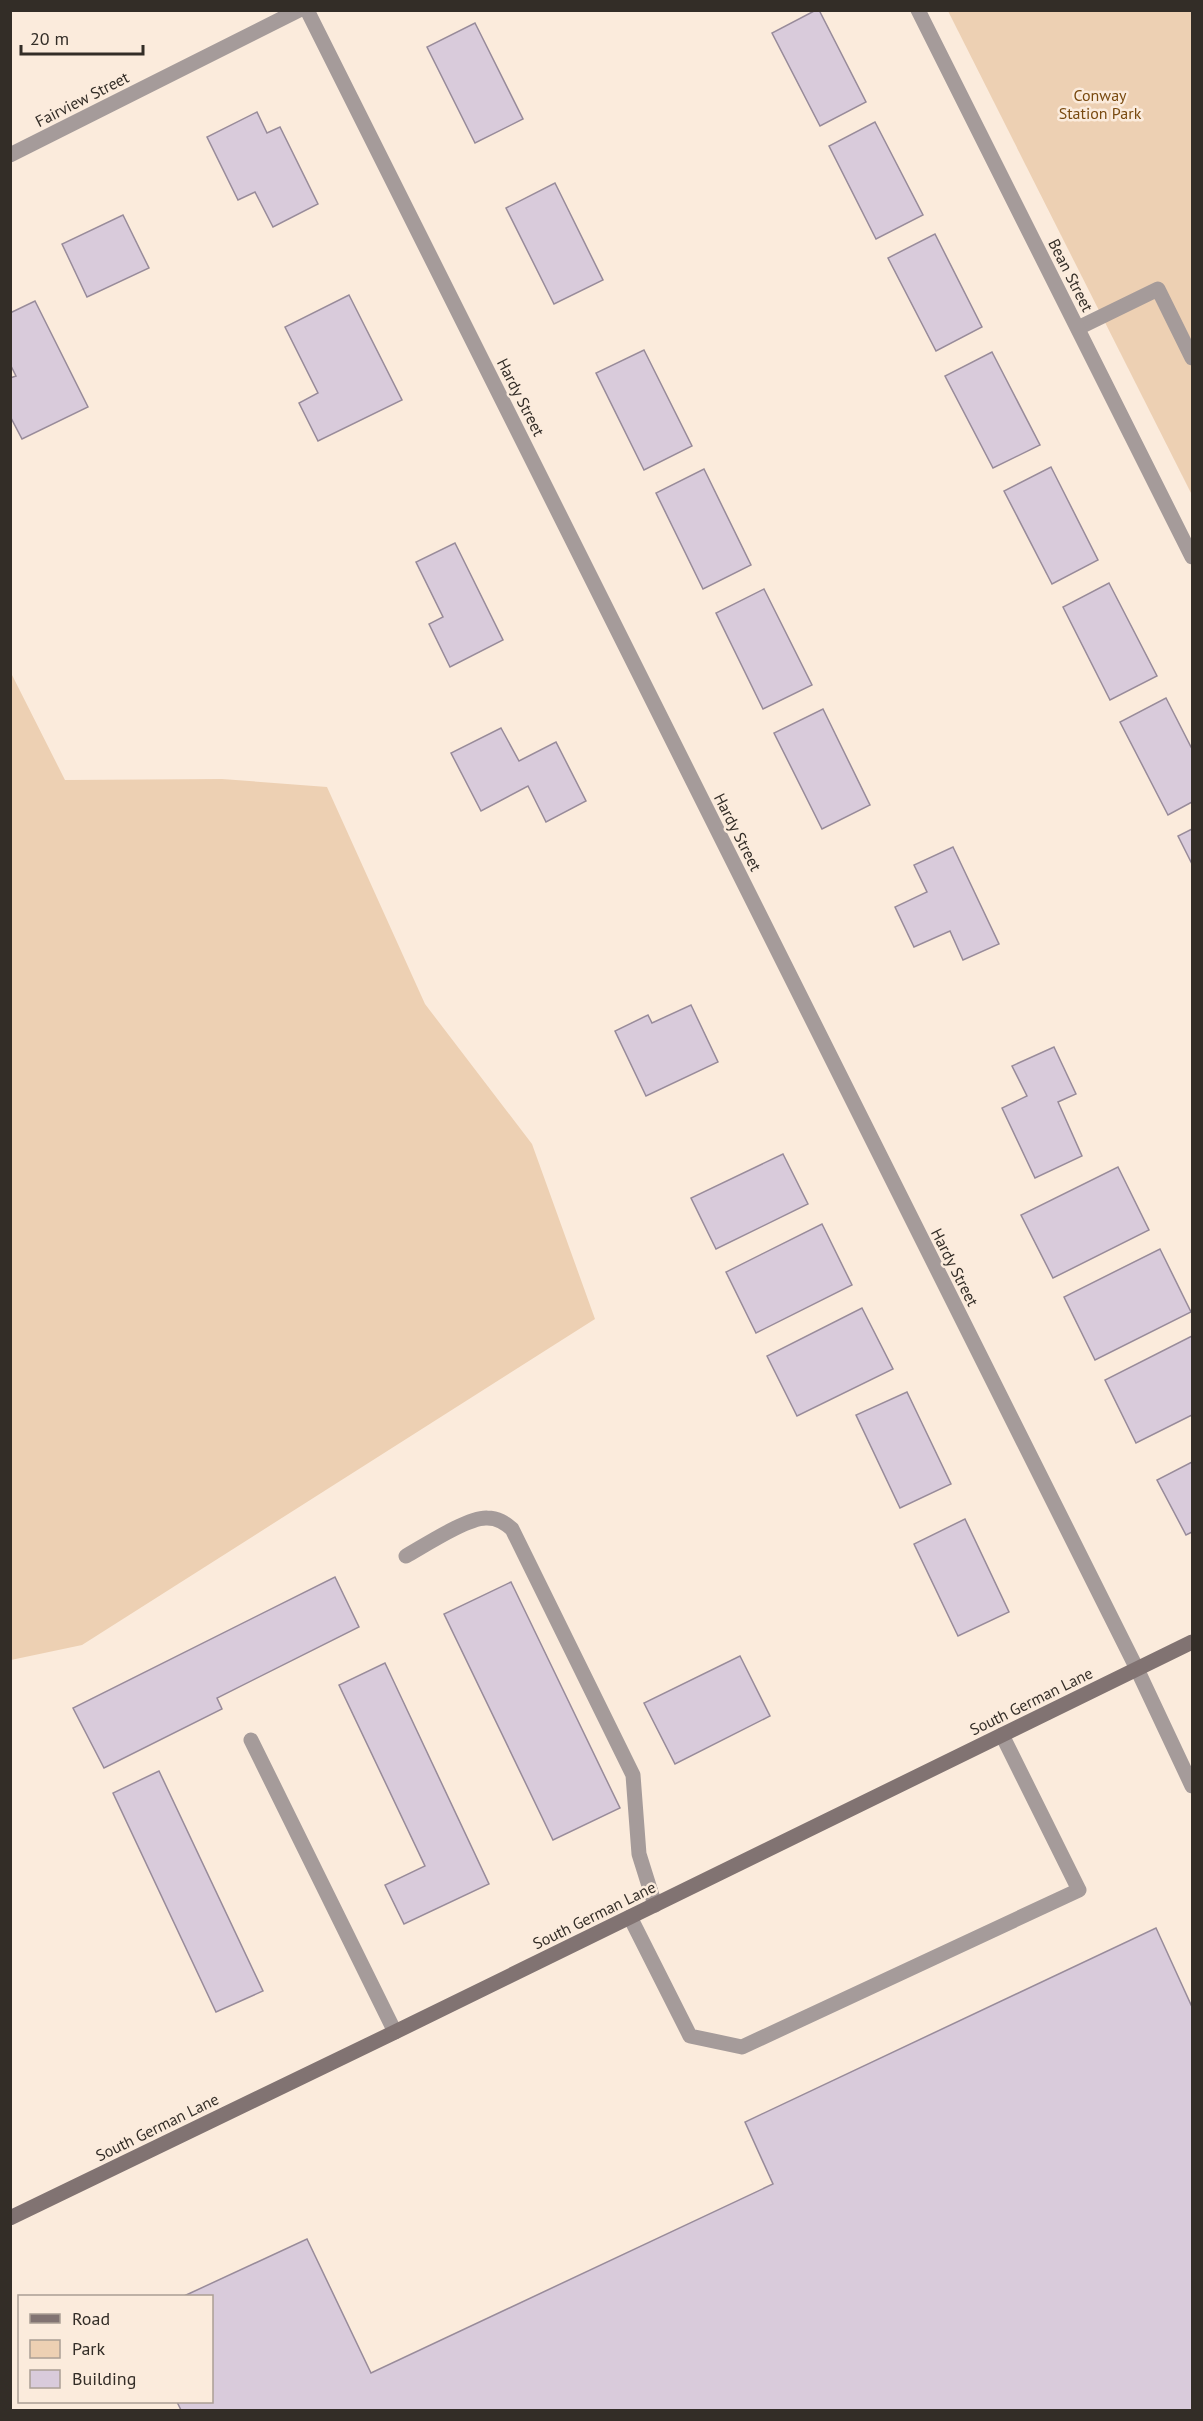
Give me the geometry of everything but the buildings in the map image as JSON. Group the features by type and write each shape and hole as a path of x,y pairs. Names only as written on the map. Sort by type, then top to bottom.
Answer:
{"street":[{"name":"Fairview Street","path":"10,155 299,10"},
{"name":"Hardy Street","path":"307,10 1137,1669 1192,1786"},
{"name":"Bean Street","path":"918,10 1192,557"},
{"path":"1078,328 1158,289 1192,358"},
{"path":"406,1556 473,1520 487,1518 502,1521 512,1529 633,1775 639,1854 655,1905"},
{"name":"South German Lane","path":"10,2217 395,2032 1192,1642"},
{"path":"630,1917 690,2036 742,2047 1079,1890 1002,1735"},
{"path":"251,1740 395,2032"}],"green space":[{"name":"Conway Station Park","path":"948,11 1192,11 1192,495"},
{"path":"11,673 65,780 222,779 327,787 425,1004 532,1144 595,1319 82,1645 11,1660"}]}
